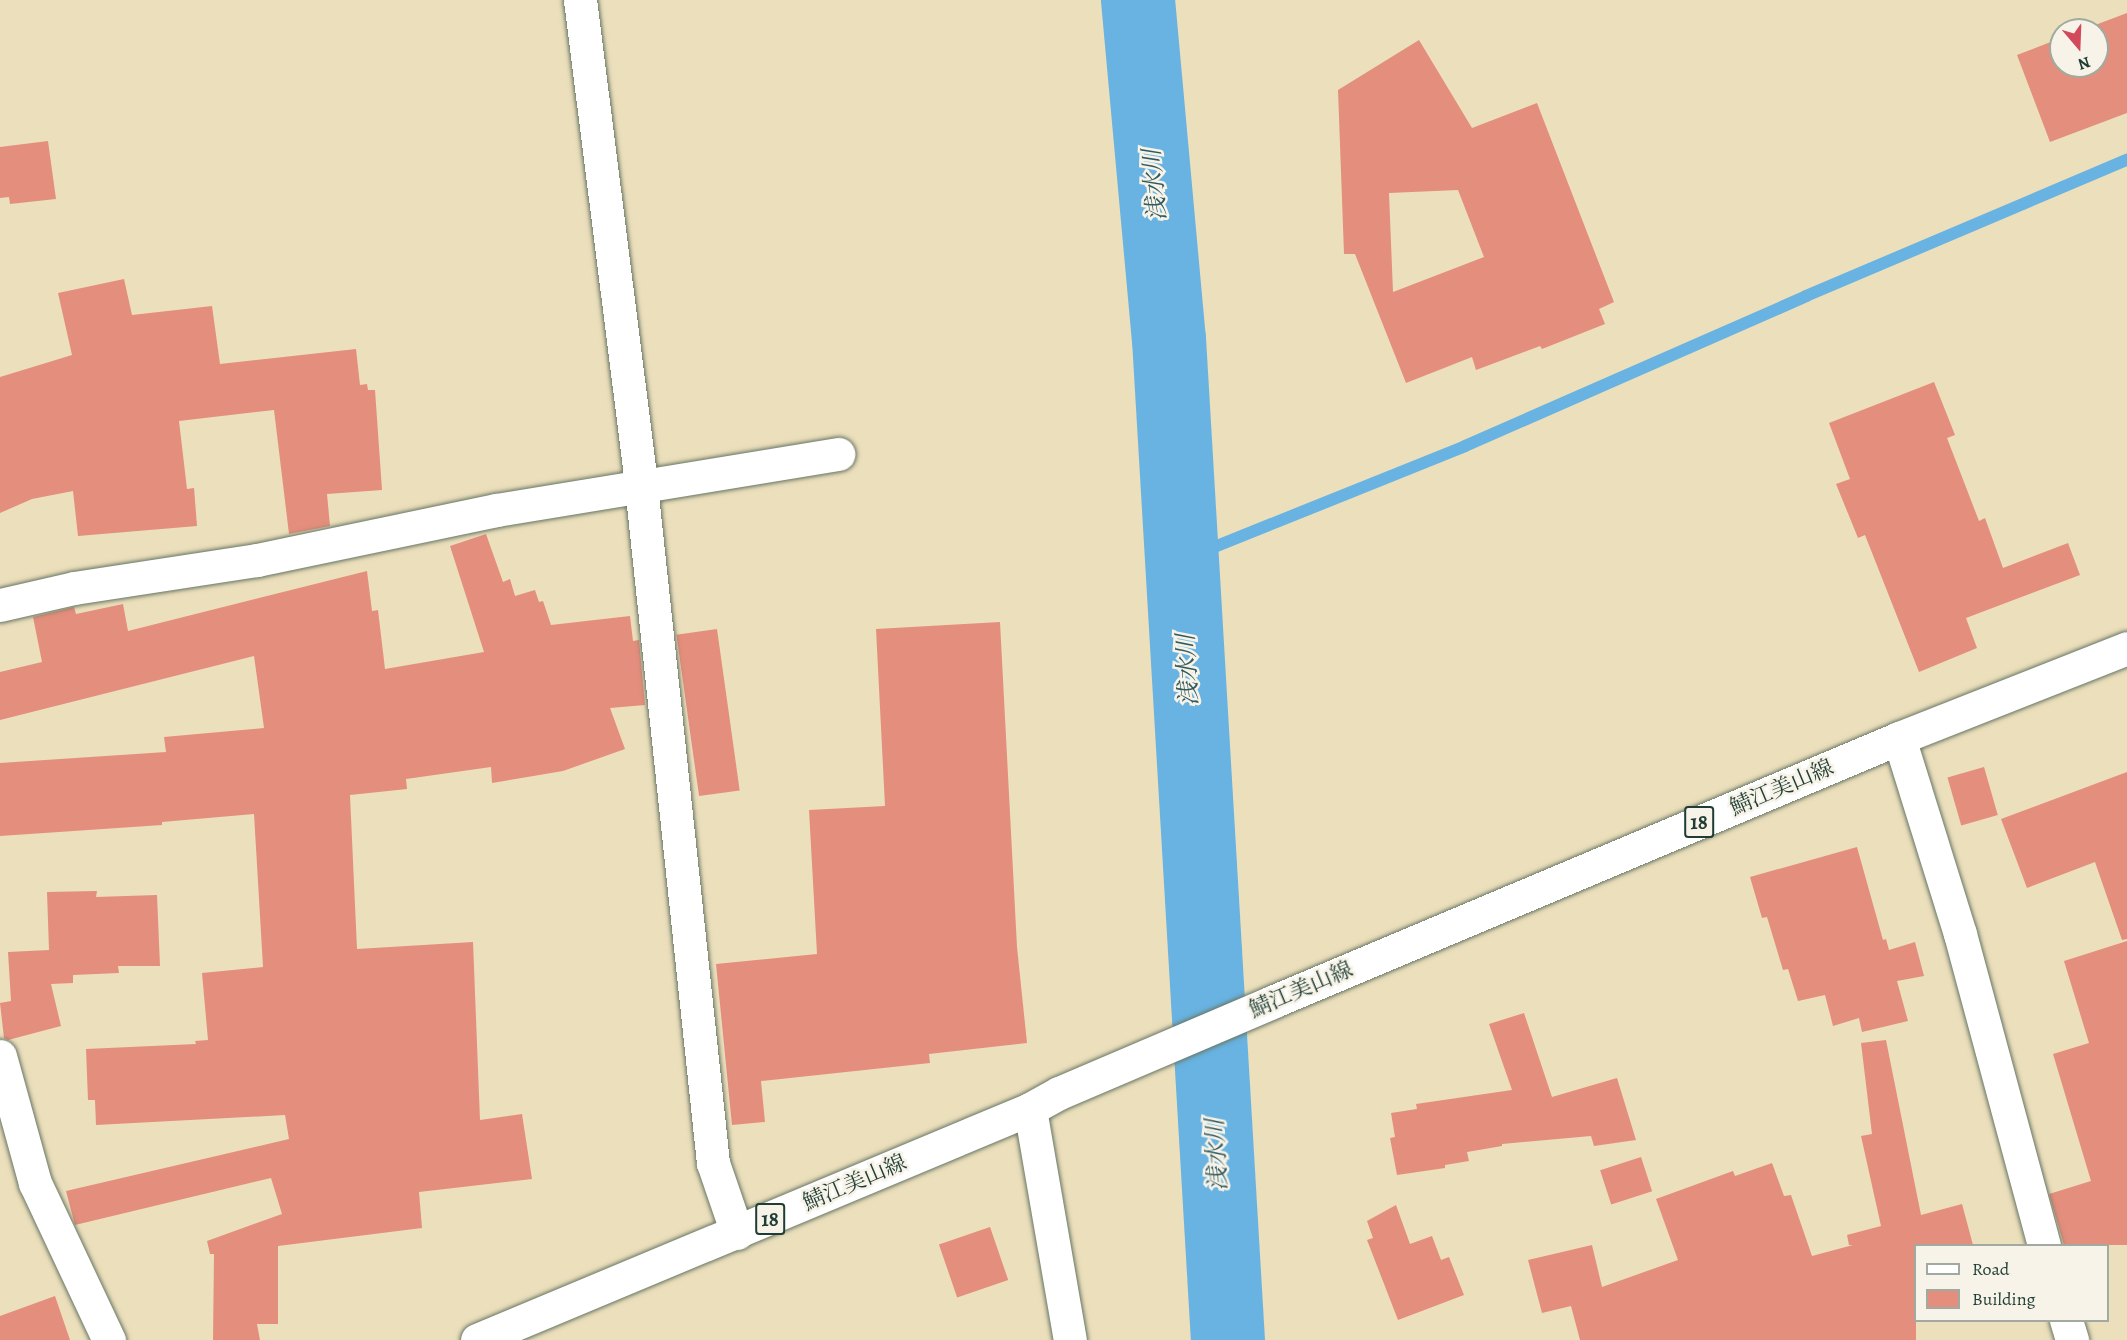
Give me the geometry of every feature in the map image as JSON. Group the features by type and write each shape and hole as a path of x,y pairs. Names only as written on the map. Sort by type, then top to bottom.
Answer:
{"street":[{"path":"580,0 641,486 713,1163 737,1233"},
{"path":"0,605 74,588 257,560 496,510 838,454"},
{"name":"鯖江美山線","path":"477,1340 1030,1109 1059,1093 1272,1002 1899,738 2127,648"},
{"path":"1899,738 1960,934 2044,1244"},
{"path":"0,1056 35,1183 109,1340"},
{"path":"1030,1109 1070,1340"},
{"path":"2067,1322 2072,1340"}],"building":[{"path":"2127,13 2127,113 2050,142 2017,55 2049,43 2049,78 2109,78 2109,20"},
{"path":"1419,40 1472,128 1537,103 1614,302 1599,309 1605,324 1542,349 1540,346 1476,370 1472,357 1406,383 1355,254 1344,254 1338,90","holes":["1458,190 1484,257 1393,292 1389,193"]},
{"path":"48,141 56,199 10,204 9,197 0,198 0,147"},
{"path":"124,279 132,315 212,306 220,364 356,349 360,385 367,384 368,390 375,390 382,490 327,494 330,526 289,534 274,410 179,421 187,489 194,488 197,526 78,536 73,491 32,499 0,513 0,377 72,355 58,293"},
{"path":"1934,382 1955,435 1947,438 1979,521 1985,518 2003,568 2068,543 2080,575 1966,618 1977,648 1919,672 1865,535 1858,538 1836,484 1850,479 1829,423"},
{"path":"486,534 503,582 510,579 515,596 535,590 539,602 543,601 551,625 630,616 633,641 639,640 645,705 610,708 625,749 563,771 492,783 491,767 406,779 407,789 350,795 357,949 473,942 480,1120 522,1114 532,1179 419,1192 422,1228 278,1246 278,1324 257,1324 260,1340 213,1340 214,1254 210,1254 207,1241 282,1214 271,1178 75,1225 66,1191 289,1139 285,1115 96,1125 95,1100 88,1100 86,1049 196,1044 195,1041 208,1040 202,973 263,967 254,814 162,822 162,825 0,836 0,763 166,752 164,737 264,728 254,656 0,720 0,672 42,662 33,617 74,607 76,614 123,604 128,631 367,571 372,611 378,610 385,669 484,652 450,546"},
{"path":"1000,622 1017,947 1027,1043 929,1054 930,1063 761,1081 765,1122 732,1125 716,964 817,954 809,810 885,806 876,629"},
{"path":"717,629 740,790 699,796 676,635"},
{"path":"1984,767 1998,815 1961,826 1947,777"},
{"path":"2127,772 2127,939 2122,940 2095,862 2027,888 2001,819"},
{"path":"1857,847 1883,940 1886,939 1889,950 1915,942 1924,976 1897,981 1908,1021 1862,1032 1859,1018 1833,1026 1825,995 1798,1001 1788,969 1783,970 1767,917 1762,918 1750,877"},
{"path":"97,891 96,897 157,895 160,966 118,966 119,973 73,975 73,983 51,984 61,1026 8,1040 4,1038 0,1003 11,1001 8,952 49,950 47,892"},
{"path":"2127,941 2127,1245 2064,1244 2049,1194 2091,1181 2053,1054 2089,1043 2064,961"},
{"path":"1524,1013 1552,1097 1617,1078 1636,1140 1594,1146 1591,1136 1502,1144 1502,1146 1467,1152 1469,1161 1445,1165 1445,1168 1397,1175 1390,1138 1395,1137 1391,1113 1417,1109 1416,1104 1512,1090 1489,1024"},
{"path":"1886,1040 1921,1215 1962,1204 1973,1244 1914,1244 1916,1340 1580,1340 1571,1306 1542,1313 1528,1260 1592,1245 1602,1287 1678,1260 1656,1199 1733,1171 1735,1176 1772,1163 1784,1196 1791,1195 1812,1256 1853,1245 1849,1245 1847,1235 1881,1226 1861,1136 1872,1134 1861,1043"},
{"path":"1641,1157 1652,1191 1611,1205 1600,1170"},
{"path":"1396,1205 1410,1244 1432,1236 1441,1260 1449,1257 1464,1295 1398,1320 1367,1240 1373,1238 1367,1221"},
{"path":"990,1227 1008,1280 957,1298 939,1245"},
{"path":"55,1296 70,1340 0,1340 0,1316"}],"waterway":[{"name":"浅水川","path":"1138,0 1169,339 1228,1340"},
{"path":"1182,560 1465,446 1806,296 2127,160"}]}
